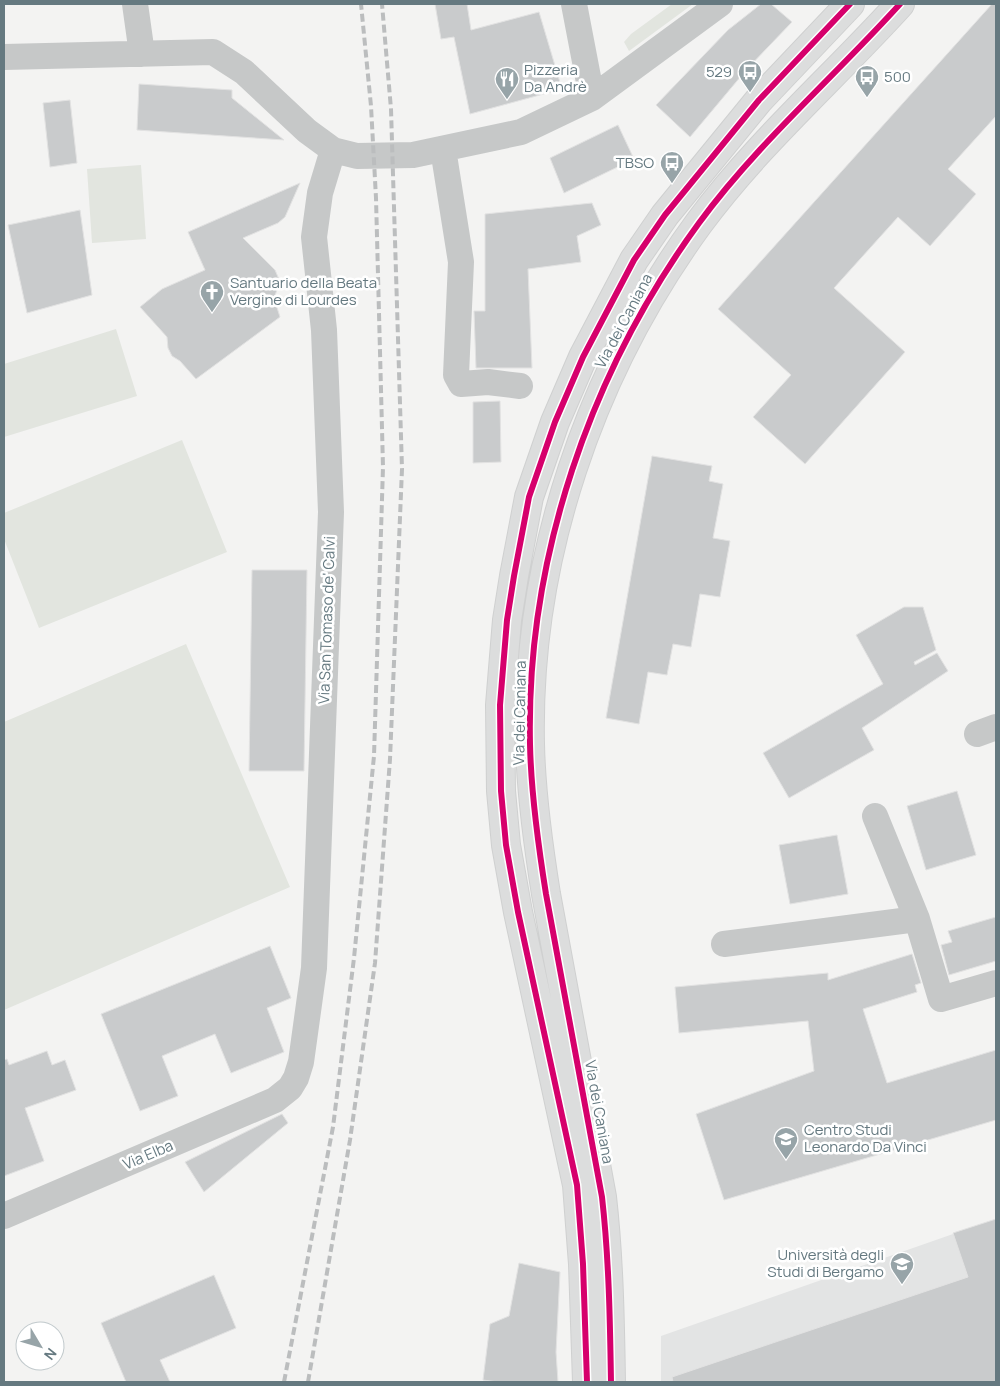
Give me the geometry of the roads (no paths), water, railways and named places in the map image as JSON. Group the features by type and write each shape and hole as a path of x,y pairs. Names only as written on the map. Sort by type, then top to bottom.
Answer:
{"main road":[{"name":"Via dei Caniana","path":"587,1382 583,1264 577,1185 518,912 506,845 500,791 500,705 507,620 514,576 530,498 555,422 583,357 634,260 666,215 759,100 850,4"},
{"name":"Via dei Caniana","path":"612,1382 609,1271 602,1198 546,894 538,847 532,791 530,742 532,665 541,594 574,463 594,408 626,340 658,283 699,222 742,169 900,4"}],"street":[{"path":"135,4 142,54"},
{"path":"574,4 592,98"},
{"path":"4,57 213,52 244,72 307,131 333,150 357,156 413,155 521,132 592,98 720,4"},
{"path":"443,149 461,262 456,375 461,384 488,382 520,386"},
{"name":"Via San Tomaso de' Calvi","path":"290,1088 296,1078 301,1062 314,968 331,512 324,330 314,237 320,193 333,150"},
{"path":"875,816 917,919 941,999 996,983"},
{"path":"724,944 917,919"},
{"name":"Via Elba","path":"4,1216 275,1100 290,1088"}],"railway":[{"path":"284,1382 333,1127 354,958 374,756 383,467 376,198 371,106 361,4"},
{"path":"308,1382 350,1140 375,963 390,759 402,469 391,109 382,4"}],"place":[{"name":"529","path":"750,93"},
{"name":"500","path":"867,98"},
{"name":"Pizzeria Da Andrè","path":"507,100"},
{"name":"TBSO","path":"672,184"},
{"name":"Santuario della Beata Vergine di Lourdes","path":"212,313"},
{"name":"Centro Studi Leonardo Da Vinci","path":"786,1160"},
{"name":"Università degli Studi di Bergamo","path":"902,1285"}]}
